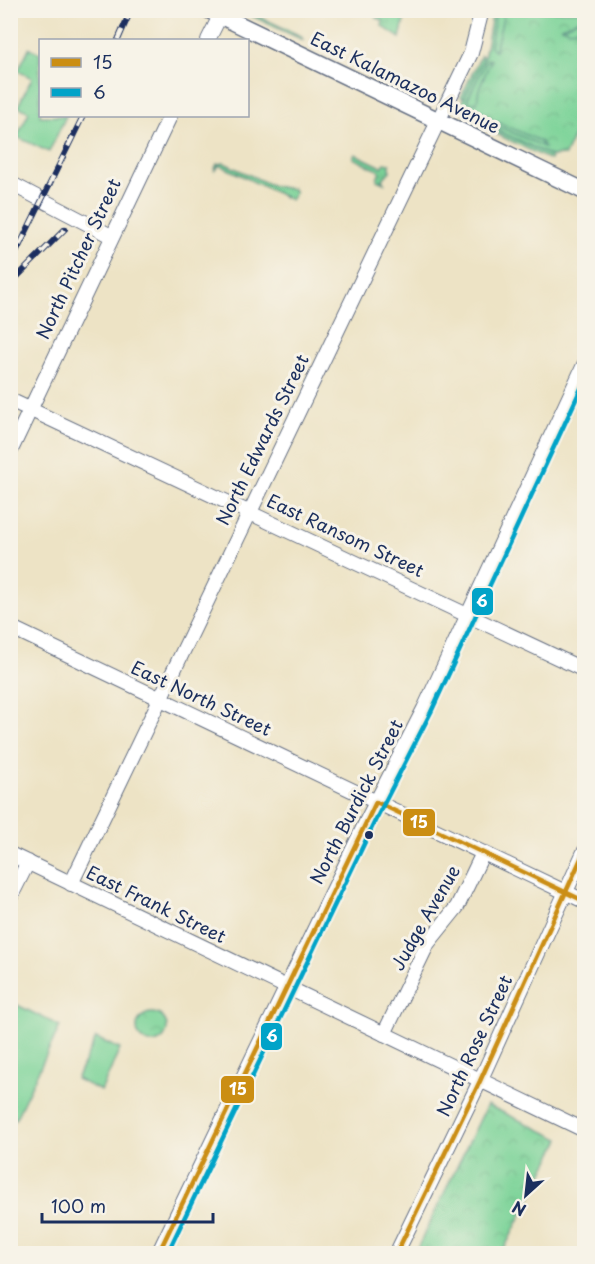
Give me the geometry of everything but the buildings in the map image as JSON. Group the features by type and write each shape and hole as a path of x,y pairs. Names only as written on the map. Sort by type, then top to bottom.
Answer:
{"main road":[{"name":"East Kalamazoo Avenue","path":"217,12 585,191"}],"street":[{"name":"North Edwards Street","path":"71,884 249,510 471,53 482,10"},
{"path":"208,39 217,12"},
{"name":"North Pitcher Street","path":"10,452 170,117"},
{"path":"10,183 111,236"},
{"name":"North Burdick Street","path":"158,1254 376,802 424,709 585,365"},
{"name":"East Ransom Street","path":"10,400 249,510 585,670"},
{"name":"East North Street","path":"10,627 585,902"},
{"name":"North Rose Street","path":"396,1254 480,1081 585,852"},
{"name":"Judge Avenue","path":"384,1034 428,943 457,907 483,853"},
{"name":"East Frank Street","path":"10,854 585,1130"},
{"path":"10,898 28,862"}],"green space":[{"path":"247,11 301,36 303,40 243,12"},
{"path":"493,11 584,11 584,114 565,155 551,156 465,115 461,104 484,58"},
{"path":"496,11 501,11 503,18 495,51 490,46"},
{"path":"376,15 405,17 400,38 382,26 383,20 376,18"},
{"path":"584,17 577,29 569,30 562,27"},
{"path":"29,48 39,53 39,117 66,117 49,152 17,137 29,112 18,106 32,78 18,71"},
{"path":"481,55 484,58 464,99 461,97"},
{"path":"487,60 491,60 479,89 477,102 471,103 467,100"},
{"path":"479,109 491,119 540,141 544,147 476,116"},
{"path":"473,119 551,156 550,160 472,122"},
{"path":"355,154 382,167 385,163 390,164 390,171 382,180 384,183 377,180 380,171 353,158"},
{"path":"224,163 273,186 292,189 295,192 291,200 220,165 214,171 217,164"},
{"path":"11,1002 60,1026 15,1120 10,1117"},
{"path":"152,1013 158,1014 166,1022 166,1034 158,1042 152,1043 146,1042 138,1034 137,1028 138,1022 146,1014"},
{"path":"96,1038 120,1049 101,1091 76,1079"},
{"path":"487,1105 560,1139 502,1253 415,1253"}],"railway":[{"path":"118,39 131,10"},
{"path":"10,265 83,117"},
{"path":"10,284 65,229"}],"transit line":[{"name":"6","path":"167,1254 375,821 431,712 584,382"},
{"name":"15","path":"158,1254 376,802 584,901"},
{"name":"15","path":"396,1254 480,1081 584,852"}]}
